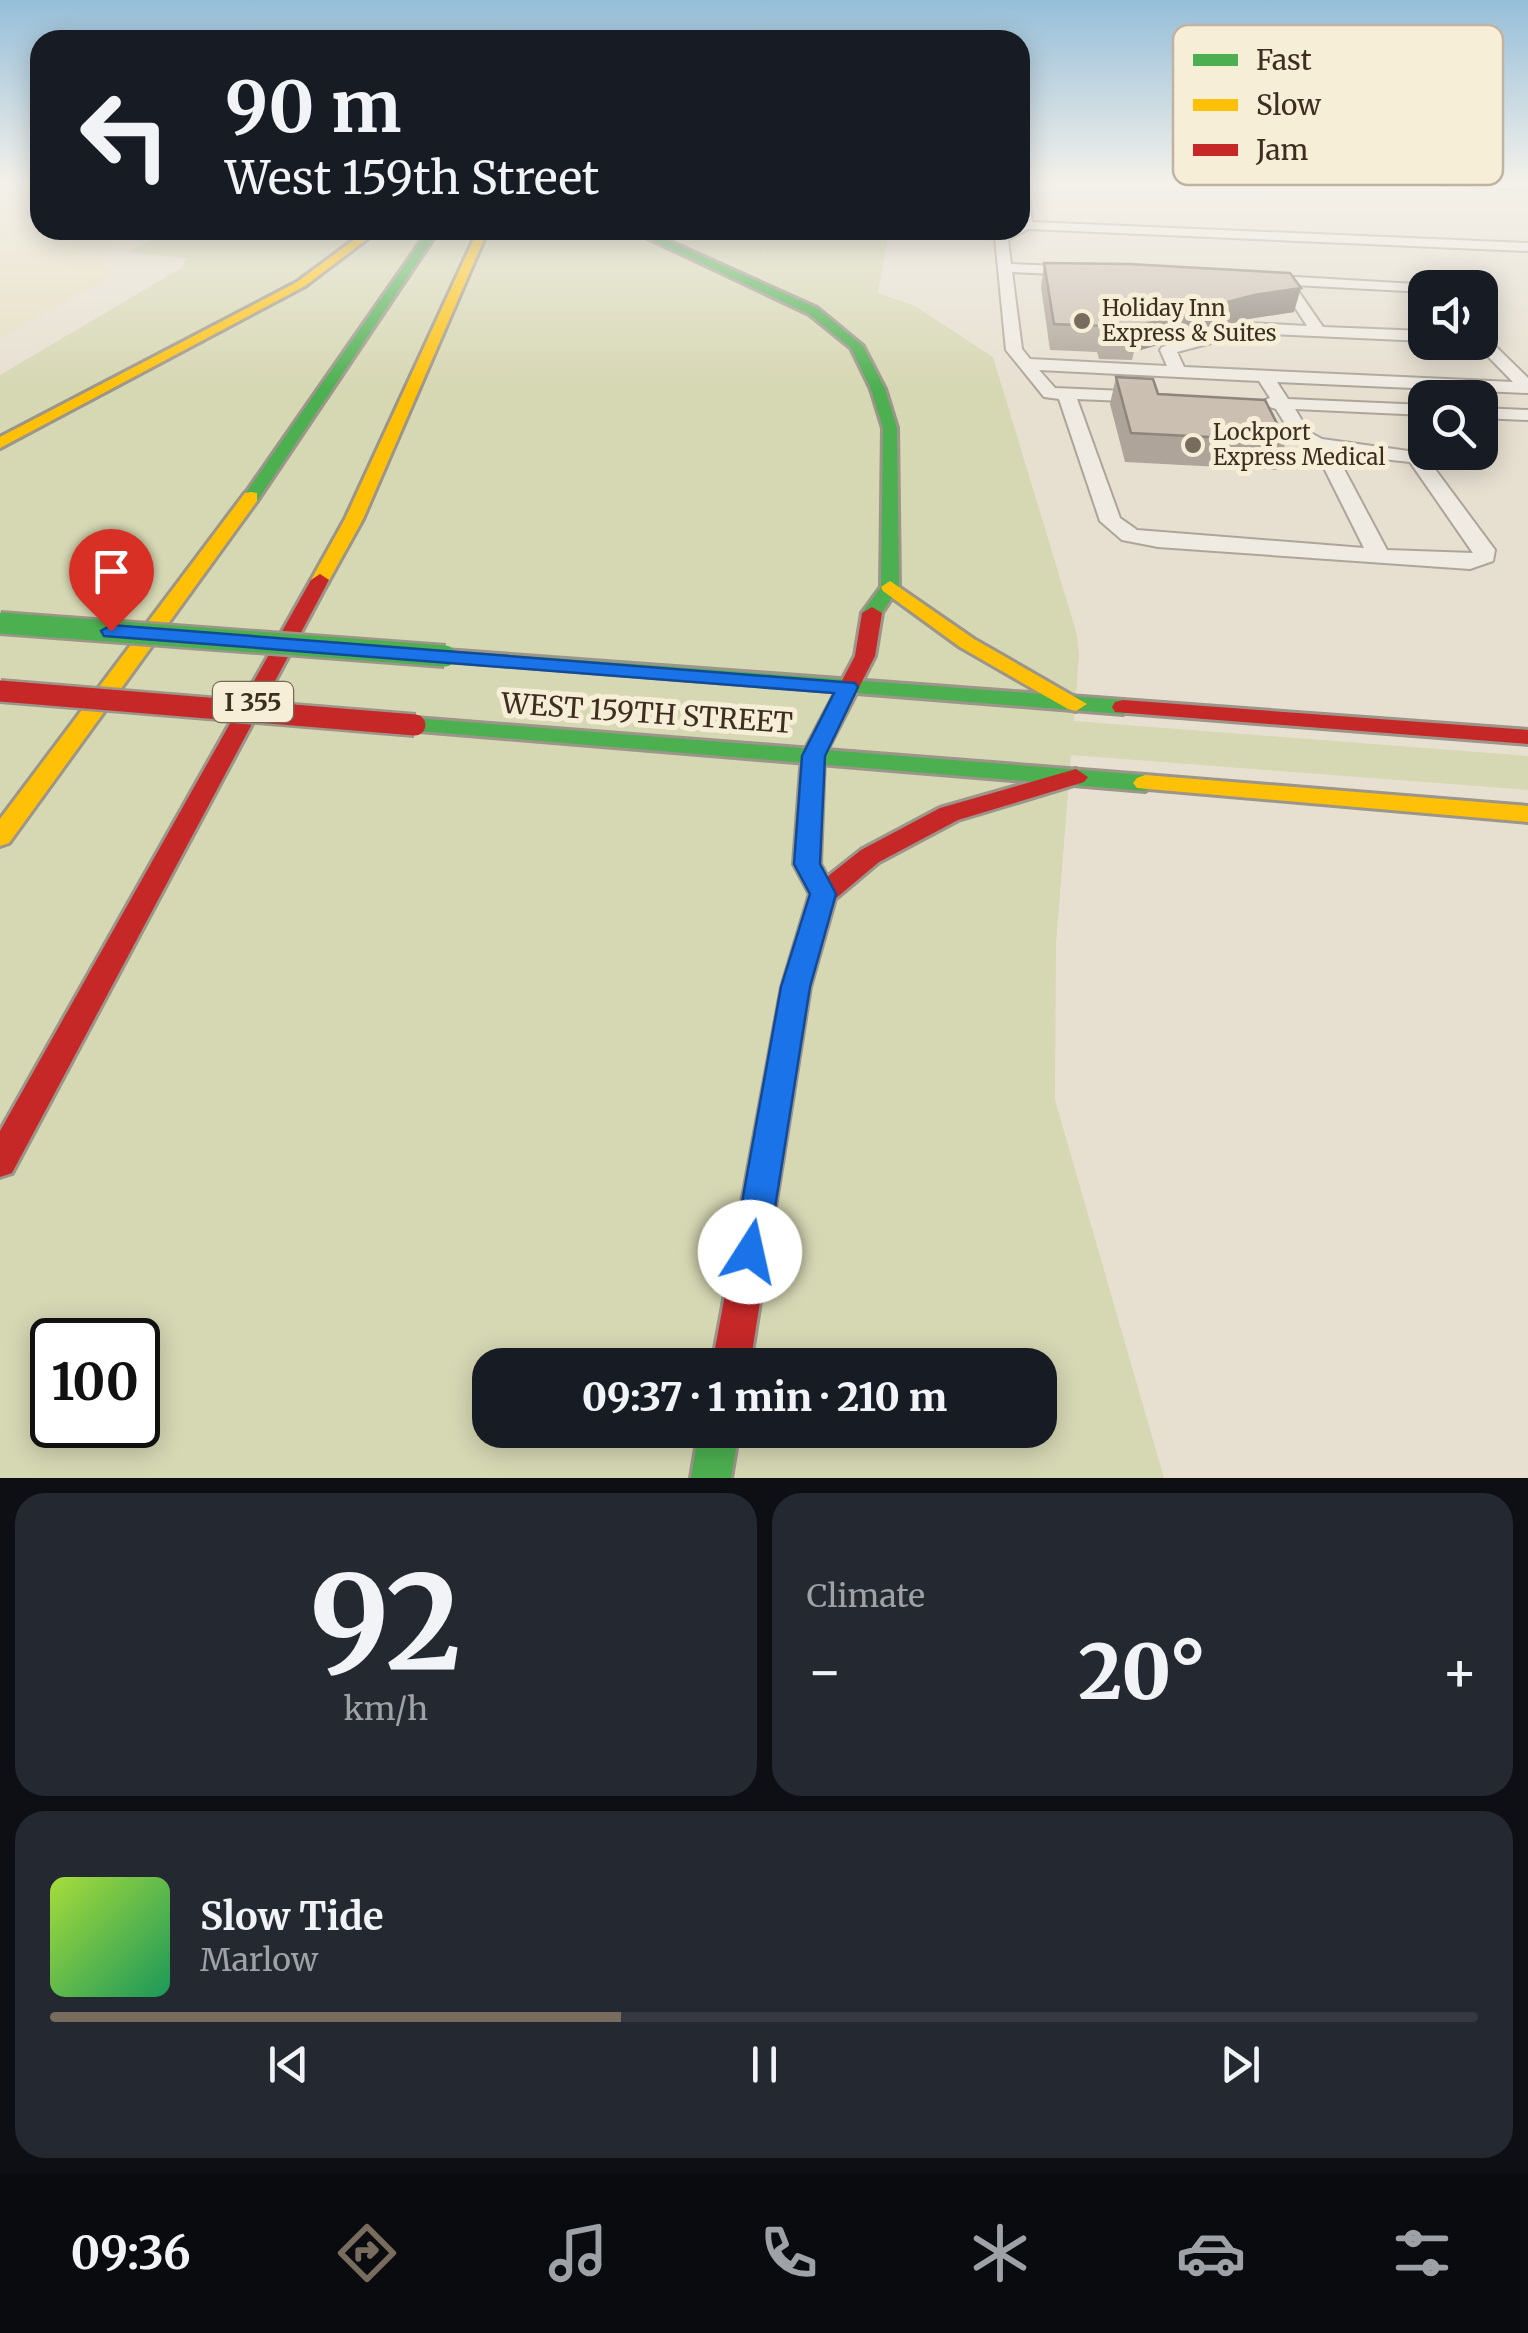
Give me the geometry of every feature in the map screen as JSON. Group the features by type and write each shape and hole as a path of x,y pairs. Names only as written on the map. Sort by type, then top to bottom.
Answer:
{"main road":[{"path":"0,444 301,284 346,251"},
{"path":"0,837 219,543 420,251"},
{"name":"I 355","path":"0,1162 354,519 473,251"},
{"path":"681,251 813,312 857,346 878,388 890,428 890,587 873,607 864,656 814,756 807,864 823,894"},
{"path":"890,587 966,643 1076,704"},
{"name":"WEST 159TH STREET","path":"0,623 1528,737"},
{"name":"WEST 159TH STREET","path":"0,691 1528,814"},
{"path":"734,1348 796,987 823,894 870,856 949,814 1076,777"},
{"path":"711,1478 717,1448"}],"lane":[{"path":"1003,251 1014,350 1050,393 1164,398"},
{"path":"1005,268 1084,272"},
{"path":"1244,278 1408,287"},
{"path":"1284,280 1318,331"},
{"path":"1178,372 1168,350 1248,328 1408,335"},
{"path":"1027,364 1528,388 1498,358"},
{"path":"1066,394 1111,521 1130,535 1158,541 1470,562 1485,556 1416,457 1322,445 1302,436 1264,376"},
{"path":"1242,402 1408,409"},
{"path":"1498,414 1528,415"},
{"path":"1322,445 1379,556"}],"shaded area":[{"path":"0,251 109,251 97,256 117,274 0,337"}],"green space":[{"path":"885,251 878,293 915,306 993,357 1076,631 1079,653 1074,721 1528,756 1528,790 1071,755 1056,944 1055,1100 1164,1478 0,1478 0,375 183,267 186,258 125,252"}],"building":[{"path":"1044,263 1290,273 1301,288 1254,295 1135,327 1138,335 1104,333 1102,326 1054,324"},
{"path":"1116,377 1153,379 1158,394 1265,400 1286,441 1131,433"}],"traffic: fast":[{"path":"251,497 420,251"},
{"path":"682,251 813,311 857,346 878,389 890,428 890,587 872,613"},
{"path":"0,623 445,656"},
{"path":"445,656 1123,707"},
{"path":"415,725 1145,783"},
{"path":"711,1478 716,1448"}],"traffic: slow":[{"path":"0,443 301,284 346,251"},
{"path":"320,580 354,519 474,251"},
{"path":"0,837 251,497"},
{"path":"890,587 967,643 1076,704"},
{"path":"1145,783 1528,814"}],"traffic: jam":[{"path":"0,1162 320,580"},
{"path":"823,894 807,864 813,756 865,656 872,613"},
{"path":"0,691 415,725"},
{"path":"1123,707 1528,737"},
{"path":"734,1348 796,987 823,894 870,856 949,814 1076,777"}],"place":[{"name":"Holiday Inn Express & Suites","path":"1082,321"},
{"name":"Lockport Express Medical","path":"1193,445"}],"route":[{"path":"111,631 848,687 814,756 807,864 823,894 796,987 750,1252"}]}
